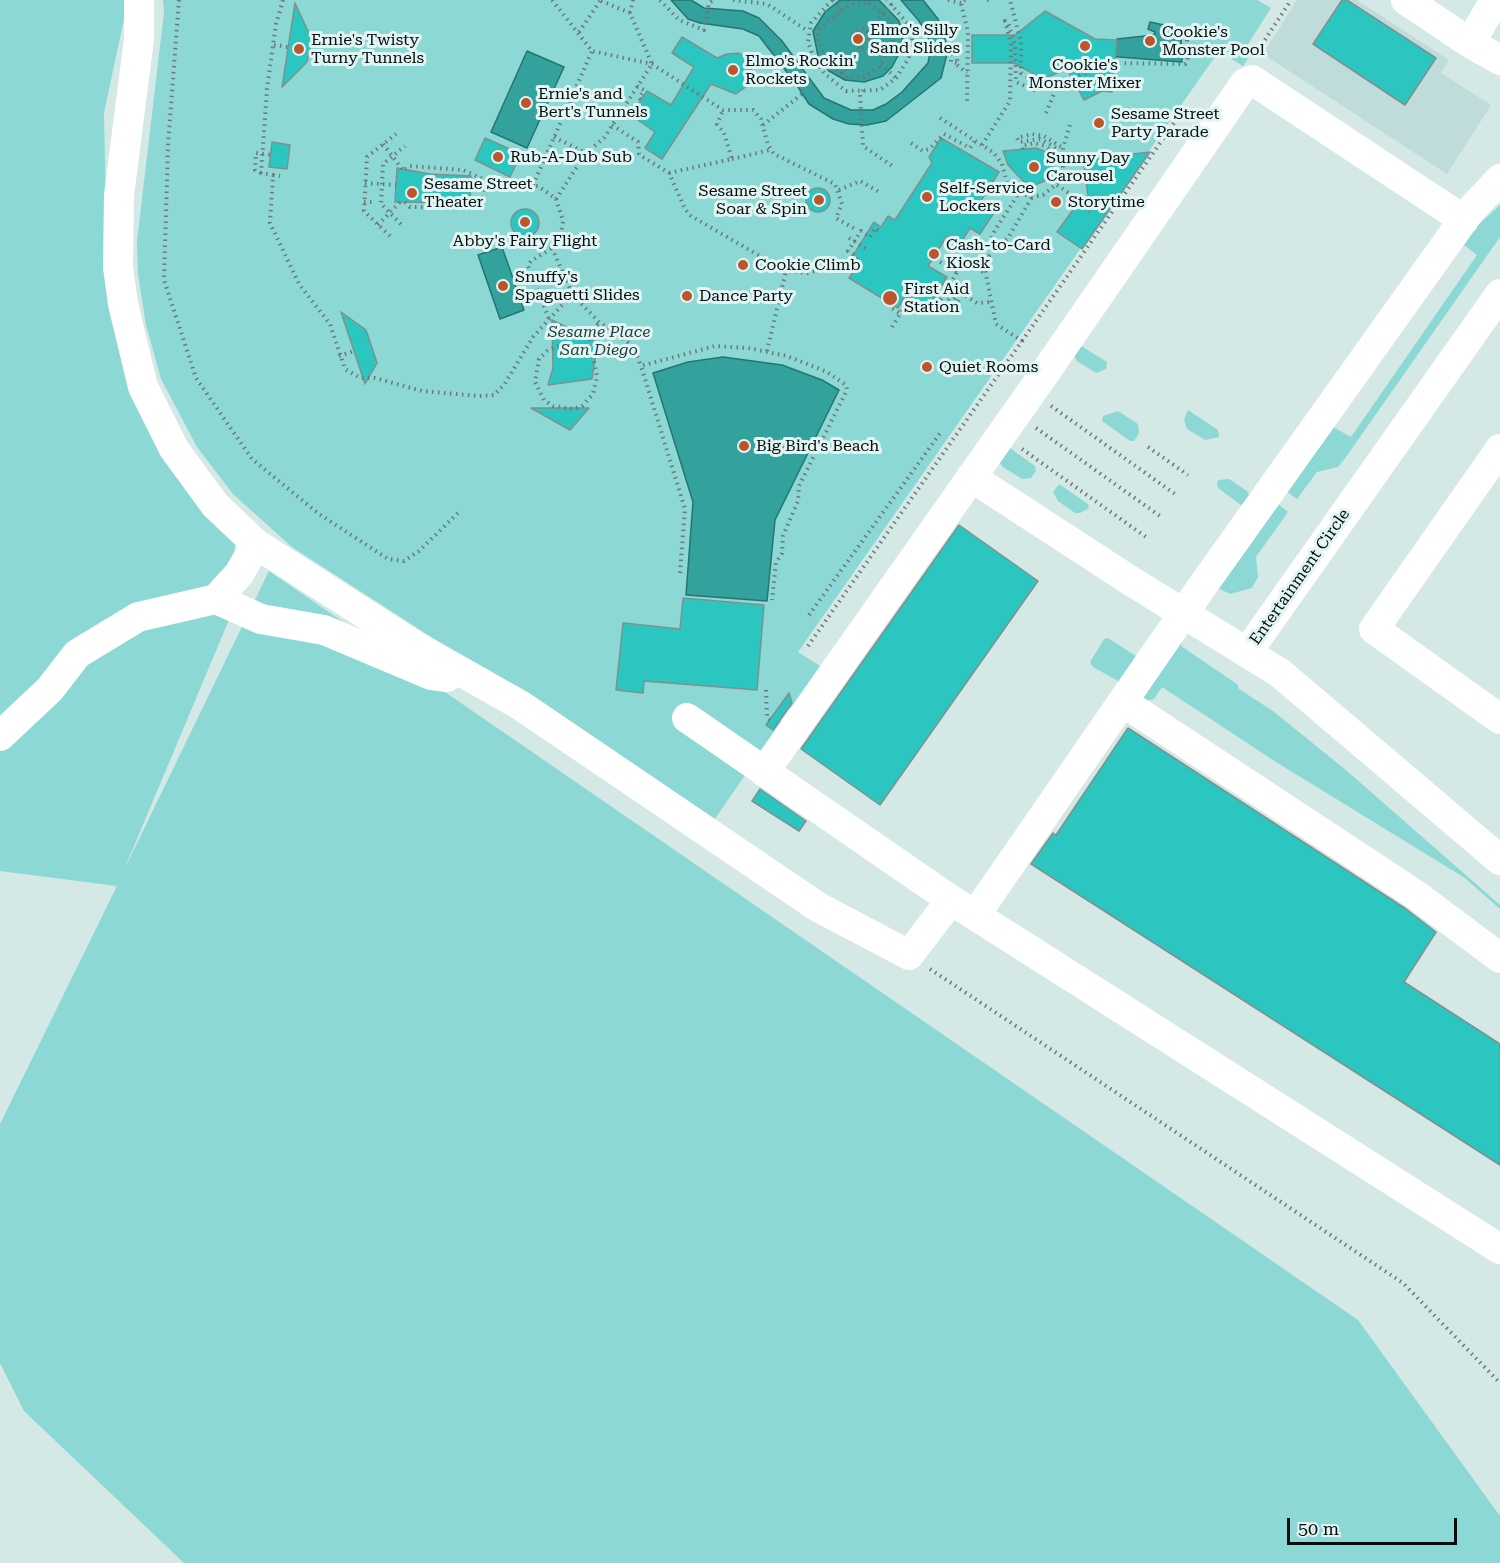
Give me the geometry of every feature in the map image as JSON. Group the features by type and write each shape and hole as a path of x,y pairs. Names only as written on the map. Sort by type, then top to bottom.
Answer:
{"street":[{"path":"139,0 139,39 117,227 123,304 143,387 169,440 215,505 256,544 414,645 480,680 520,705 818,907 909,956 963,907 1124,702 1464,220 1500,179"},
{"path":"1406,0 1470,43 1500,60"},
{"path":"1470,43 1495,0"},
{"path":"764,772 1245,83 1252,80 1464,220"},
{"path":"1464,220 1480,213 1500,195"},
{"name":"Entertainment Circle","path":"1500,294 1248,651 1311,698 1500,860"},
{"path":"1500,449 1374,629 1500,719"},
{"path":"972,477 1131,581 1248,651"},
{"path":"0,736 50,689 77,654 138,617 216,599 239,574 256,544"},
{"path":"216,599 261,619 324,630 431,675 480,680"},
{"path":"1124,702 1416,895 1500,958"},
{"path":"687,718 963,907 1500,1249"}],"path":[{"path":"179,0 168,145 164,280 196,378 252,459 319,514 388,559 404,561 419,550 460,510"},
{"path":"261,173 267,89 283,0"},
{"path":"552,0 592,51 652,64 723,110 753,110 763,125 770,150"},
{"path":"579,32 599,0 630,13"},
{"path":"633,0 630,13 652,64"},
{"path":"660,0 672,14 688,26 704,30 713,0"},
{"path":"733,0 768,2 808,31"},
{"path":"842,10 832,0 811,23 808,42 815,61 825,74 846,91 880,90 896,78 909,58 912,41 908,24 887,0"},
{"path":"948,0 963,2 968,32 967,103"},
{"path":"987,0 992,0"},
{"path":"982,145 1010,101 1011,44 1005,21 1008,23 1015,44 1016,82 1036,91 1038,84 1022,73 1021,42 1010,0"},
{"path":"1249,64 1291,0"},
{"path":"869,3 883,14 894,30 893,43 881,64 864,77 848,78 830,66 818,42 818,30 842,10 854,4 869,3"},
{"path":"867,32 892,4"},
{"path":"842,74 869,41 867,32 862,28 850,36 860,50"},
{"path":"1046,113 1058,84 1111,63 1185,64 1188,60 1187,38"},
{"path":"953,44 958,46 957,63"},
{"path":"274,45 288,47"},
{"path":"533,185 592,51"},
{"path":"951,54 951,62 957,63 968,73"},
{"path":"815,61 826,57"},
{"path":"556,199 586,153 601,142 652,64"},
{"path":"881,64 896,78"},
{"path":"637,86 644,90 639,98 641,100"},
{"path":"863,90 860,95 861,141 865,149 894,167"},
{"path":"763,125 802,94"},
{"path":"621,110 628,115 634,106 636,108"},
{"path":"723,110 717,124 724,133 732,159"},
{"path":"808,646 1183,110"},
{"path":"940,118 997,156 1007,183 1019,193 1032,197 1043,195 1057,185 1062,174 1063,148 1071,121"},
{"path":"612,125 638,142 639,154 669,173 685,209 691,216 786,271 807,273 827,268 835,260"},
{"path":"390,236 364,211 365,183 367,156 396,134"},
{"path":"911,143 923,151 929,149 944,134 970,148 975,141"},
{"path":"1023,149 1022,146 1034,143 1046,146 1052,152 1056,148 1040,139 1019,142 1017,138 1032,134 1044,136 1063,148"},
{"path":"554,137 586,153"},
{"path":"383,144 404,169 410,166 463,170 507,190 515,185 533,185 548,191 556,199 563,221 561,234 552,248 531,261 528,266 549,319"},
{"path":"401,224 381,204 383,164 405,146"},
{"path":"669,173 770,150 818,177 830,180 839,190 842,204 836,218 855,229"},
{"path":"271,155 256,153 255,170 280,176"},
{"path":"273,175 270,223 299,284 330,324 345,369 360,378 375,378 442,394 495,394 504,385 533,337 573,294"},
{"path":"839,190 860,181 879,192"},
{"path":"378,225 403,202 410,207 463,208 477,205 482,200 487,182"},
{"path":"365,183 396,185"},
{"path":"1057,185 1082,202"},
{"path":"993,249 990,242 995,230 1019,193"},
{"path":"1022,341 996,324 984,272 986,260 993,249 998,248 1008,238 1032,197"},
{"path":"364,202 372,202"},
{"path":"855,268 852,266 857,257 848,251 854,241 861,231 870,237 875,228 879,231"},
{"path":"849,238 867,249"},
{"path":"552,248 573,294 599,322 633,346 641,366 685,508 680,573"},
{"path":"940,262 957,273"},
{"path":"984,272 967,265 957,273 937,305 943,308 955,290 958,292 948,309 951,312 963,294 977,303 990,302"},
{"path":"767,351 786,271"},
{"path":"892,327 913,293"},
{"path":"891,304 890,307 901,314"},
{"path":"583,349 599,322"},
{"path":"560,345 583,349 592,356 597,376 593,394 582,406 573,409 553,406 544,400 535,382 535,371 539,359 547,351 560,345"},
{"path":"641,366 715,346 767,351 827,372 846,385 847,390 799,486 798,501 783,536 782,553 776,562 772,600"},
{"path":"339,356 354,351"},
{"path":"1050,405 1175,494"},
{"path":"1034,426 1160,516"},
{"path":"809,615 941,432"},
{"path":"1019,447 1146,537"},
{"path":"1148,447 1188,475"},
{"path":"909,956 1403,1282 1500,1383"}],"shaded area":[{"path":"671,0 691,0 704,8 743,11 759,18 782,41 824,98 851,110 873,110 886,104 902,92 928,63 930,52 928,36 919,21 901,0 923,0 938,19 946,42 954,48 953,55 947,54 941,78 886,121 867,125 849,124 833,119 809,104 759,36 743,29 688,19"},
{"name":"Elmo's Silly Sand Slides","path":"840,0 879,0 899,21 903,37 900,52 892,67 883,76 864,82 845,80 829,71 818,56 813,31 825,12"},
{"path":"1297,0 1357,0 1449,60 1441,73 1491,105 1447,174 1263,54"},
{"name":"Cookie's Monster Pool","path":"1150,22 1164,25 1167,36 1181,35 1182,62 1094,55 1094,41 1117,42 1117,39 1154,35 1155,32 1148,29"},
{"name":"Ernie's and Bert's Tunnels","path":"527,51 564,67 527,148 491,132"},
{"name":"Snuffy's Spaguetti Slides","path":"502,247 524,310 500,319 478,255"},
{"name":"Big Bird's Beach","path":"723,357 782,365 822,380 839,390 775,520 767,601 686,595 693,502 653,373 688,362"}],"green space":[{"path":"0,0 128,0 104,113 107,258 117,340 235,544 231,615 124,870 269,571 1358,1320 1500,1516 1500,1563 184,1563 24,1411 0,1363 0,1124 117,886 0,871"},
{"name":"Sesame Place San Diego","path":"163,0 1257,0 1271,8 1245,49 1251,54 1243,66 1219,51 798,652 820,666 791,709 786,706 778,719 782,722 714,820 292,547 233,494 197,447 161,379 146,325 138,274 137,241 164,12"},
{"path":"1500,205 1500,237 1346,457 1338,467 1317,472 1297,499 1286,491 1333,427 1351,437 1477,255 1464,245 1462,240"},
{"path":"1081,346 1107,362 1106,369 1096,373 1077,361 1072,351"},
{"path":"1188,410 1218,430 1219,437 1205,440 1187,429 1184,420"},
{"path":"1118,411 1138,424 1139,433 1134,441 1130,441 1102,421 1103,416"},
{"path":"1010,448 1035,466 1036,471 1031,478 1022,479 999,462"},
{"path":"1229,479 1247,491 1250,496 1245,504 1241,505 1218,488 1219,480"},
{"path":"1059,484 1088,504 1089,508 1075,513 1058,501 1053,492"},
{"path":"1278,504 1288,512 1256,557 1258,577 1252,588 1230,594 1218,588"},
{"path":"1108,638 1136,656 1120,682 1093,667 1090,662 1104,639"},
{"path":"1182,640 1181,646 1273,711 1347,771 1500,905 1500,909 1465,878 1276,762 1162,687 1154,699 1146,701 1143,697"}],"building":[{"path":"1342,0 1347,0 1436,58 1405,105 1313,44"},
{"name":"Ernie's Twisty Turny Tunnels","path":"295,3 312,40 307,62 282,87"},
{"path":"1045,11 1095,39 1117,40 1112,92 1102,91 1084,100 1067,69 1043,79 1014,63 972,63 972,35 1015,35"},
{"path":"682,37 717,58 739,53 749,61 753,74 747,86 736,94 711,84 662,159 645,148 655,132 631,115 647,91 671,105 694,67 672,53"},
{"name":"Rub-A-Dub Sub","path":"485,138 521,154 510,177 475,160"},
{"path":"941,138 999,172 980,202 995,211 980,234 970,228 960,244 947,236 928,266 947,277 927,310 905,296 898,308 849,278 853,272 846,267 874,222 881,227 888,216 895,220 932,163 929,157"},
{"path":"272,142 290,145 287,169 269,167"},
{"name":"Sunny Day Carousel","path":"1036,148 1047,152 1054,163 1047,180 1035,185 1023,181 1008,165 1003,151"},
{"path":"1150,152 1082,249 1057,232 1080,200 1090,213 1083,157 1101,155 1101,158"},
{"path":"397,168 430,174 471,176 470,198 466,197 465,203 395,202"},
{"name":"Sesame Street Soar & Spin","path":"818,188 826,192 830,200 826,208 818,212 810,208 806,200 810,192"},
{"name":"Abby's Fairy Flight","path":"525,209 535,213 539,223 535,233 525,237 515,233 511,223 515,213"},
{"path":"341,312 366,330 377,363 365,384"},
{"path":"552,320 603,345 595,359 592,379 548,385 553,368"},
{"path":"531,408 589,408 570,430"},
{"path":"959,525 1038,581 880,805 801,749"},
{"path":"683,598 764,605 757,690 644,681 643,693 616,690 623,623 680,629"},
{"path":"789,693 792,703 773,730 766,725"},
{"path":"1128,728 1406,909 1436,932 1404,982 1500,1044 1500,1165 1031,864 1053,833 1056,835"},
{"path":"760,789 806,821 799,831 752,801"}],"place":[{"name":"Elmo's Silly Sand Slides","path":"858,39"},
{"name":"Cookie's Monster Pool","path":"1150,41"},
{"name":"Cookie's Monster Mixer","path":"1085,46"},
{"name":"Ernie's Twisty Turny Tunnels","path":"299,49"},
{"name":"Elmo's Rockin' Rockets","path":"733,70"},
{"name":"Ernie's and Bert's Tunnels","path":"526,103"},
{"name":"Sesame Street Party Parade","path":"1099,123"},
{"name":"Rub-A-Dub Sub","path":"498,157"},
{"name":"Sunny Day Carousel","path":"1034,167"},
{"name":"Sesame Street Theater","path":"412,193"},
{"name":"Self-Service Lockers","path":"927,197"},
{"name":"Sesame Street Soar & Spin","path":"819,200"},
{"name":"Storytime","path":"1056,202"},
{"name":"Abby's Fairy Flight","path":"525,222"},
{"name":"Cash-to-Card Kiosk","path":"934,254"},
{"name":"Cookie Climb","path":"743,265"},
{"name":"Snuffy's Spaguetti Slides","path":"503,286"},
{"name":"Dance Party","path":"687,296"},
{"name":"First Aid Station","path":"890,298"},
{"name":"Quiet Rooms","path":"927,367"},
{"name":"Big Bird's Beach","path":"744,446"}]}
